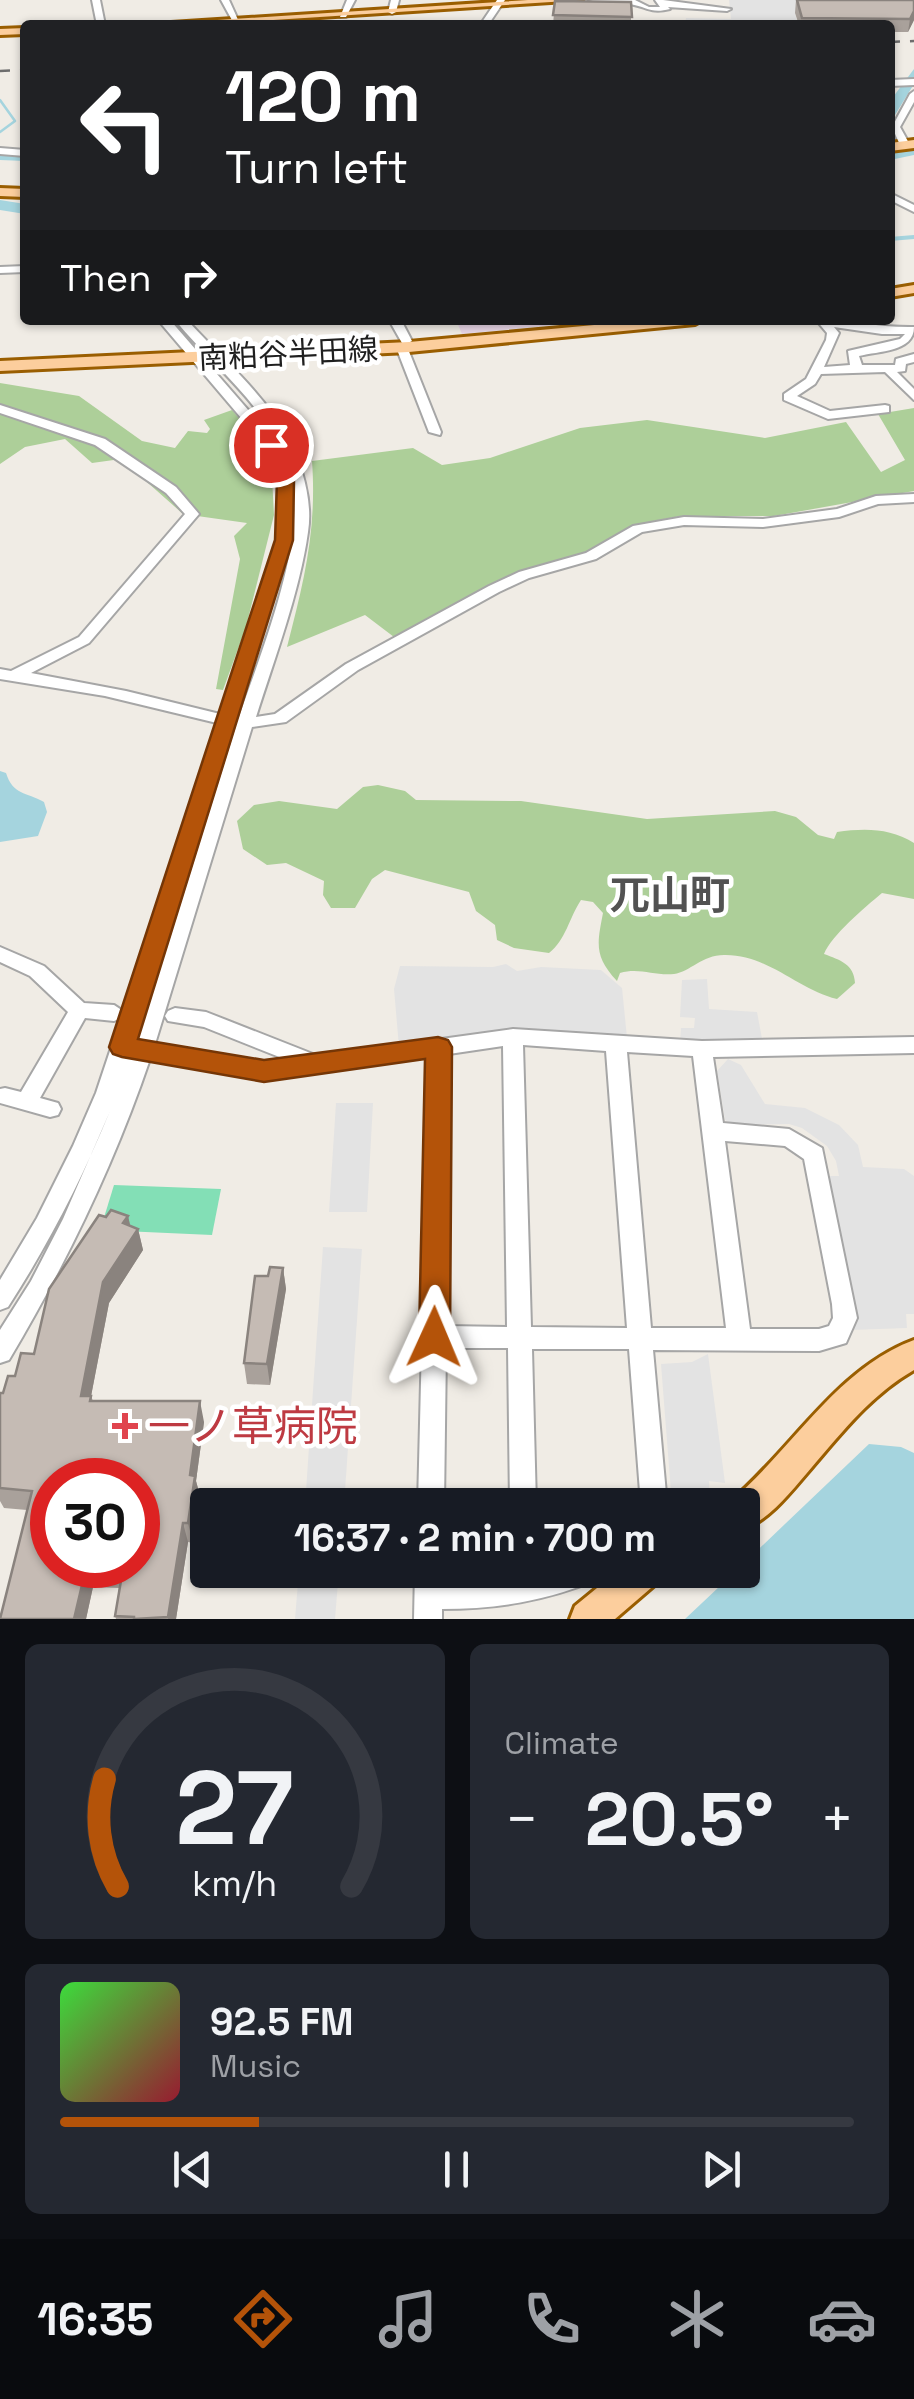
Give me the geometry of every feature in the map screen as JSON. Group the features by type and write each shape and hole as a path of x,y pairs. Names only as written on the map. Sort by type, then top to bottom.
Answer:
{"main road":[{"path":"236,20 345,19 393,6 577,0"},
{"name":"南粕谷半田線","path":"404,344 586,325"},
{"name":"南粕谷半田線","path":"0,363 204,356 634,325"},
{"path":"760,1494 830,1418 890,1366 914,1354"},
{"path":"588,1619 625,1588"}],"street":[{"path":"226,0 236,20"},
{"path":"345,19 351,0"},
{"path":"593,0 636,2 648,9 666,10 662,2"},
{"path":"662,2 727,9"},
{"path":"903,144 896,127 914,94"},
{"path":"904,110 910,110 906,118 914,122"},
{"path":"0,1300 27,1260 74,1172 296,559 302,530 299,475 290,450 268,417 170,325"},
{"path":"185,325 204,356"},
{"path":"397,325 435,432"},
{"path":"829,325 833,336 809,384 788,396 828,416 885,408"},
{"path":"832,325 841,332 834,358 842,363 888,370 901,368 900,362 914,358"},
{"path":"847,325 891,332 914,330"},
{"path":"855,364 854,352 904,342 914,330"},
{"path":"815,371 855,364"},
{"path":"888,370 914,396"},
{"path":"0,409 100,442 171,490 192,514 84,640 5,678"},
{"path":"5,678 235,722 280,718 352,667 494,589 524,575 592,556 638,529 684,521 763,523 839,513 876,500 914,498"},
{"path":"0,1352 61,1250 98,1174 145,1050 235,722"},
{"path":"0,954 37,971 79,1010 114,1013"},
{"path":"28,1101 79,1010"},
{"path":"175,1016 206,1020 315,1061"},
{"path":"122,1047 264,1071 315,1061 346,1061 513,1037 702,1050 914,1045"},
{"path":"513,1037 522,1488"},
{"path":"616,1042 653,1488"},
{"path":"431,1488 438,1047"},
{"path":"702,1050 739,1340"},
{"path":"5,1096 50,1108"},
{"path":"434,1337 829,1339 842,1328 844,1304 814,1154 790,1138 714,1131"},
{"path":"429,1595 477,1588"}],"shaded area":[{"path":"729,0 812,0 795,13 797,20 686,20 731,19"},
{"path":"458,325 553,325 462,334"},
{"path":"506,964 517,971 541,967 601,970 622,988 627,1038 399,1047 394,989 400,966"},
{"path":"707,979 709,1009 757,1012 763,1044 680,1043 681,1028 694,1028 695,1018 680,1017 682,980"},
{"path":"728,1059 741,1065 765,1104 805,1108 839,1125 858,1145 863,1167 904,1169 914,1176 914,1314 906,1314 907,1328 851,1330 825,1176 839,1176 836,1161 827,1146 802,1128 789,1124 734,1125 725,1120 717,1071"},
{"path":"336,1103 373,1103 367,1212 329,1212"},
{"path":"323,1247 362,1249 345,1488 306,1488"},
{"path":"708,1354 725,1483 709,1481 709,1488 671,1488 661,1364 692,1362"},
{"path":"298,1588 338,1588 335,1619 295,1619"}],"green space":[{"path":"0,383 79,396 142,441 175,448 188,431 207,433 210,429 204,420 232,410 251,432 239,435 240,444 259,441 272,477 274,515 246,627 223,690 216,689 240,559 234,536 247,523 183,514 121,459 92,463 65,439 25,447 0,464"},
{"path":"914,408 914,491 774,516 681,516 654,521 581,554 512,574 394,637 365,615 287,647 311,533 312,461 413,448 442,465 490,458 580,428 647,420 765,438 846,422 881,472 905,460 878,414"},
{"path":"378,785 405,791 416,800 521,801 647,819 775,811 796,817 818,835 834,839 837,832 886,832 914,843 914,899 882,893 834,939 824,954 849,967 855,983 837,999 740,956 716,956 674,974 627,971 620,973 617,981 601,957 603,913 593,902 581,900 549,953 514,948 497,940 495,925 476,911 469,892 385,870 372,879 355,908 331,908 323,895 324,881 286,863 267,865 243,849 237,821 254,805 279,801 337,809 363,787"},
{"path":"114,1185 221,1189 212,1235 123,1231 102,1224"}],"water":[{"path":"0,771 6,773 16,789 44,802 47,812 38,836 0,842"},
{"path":"869,1444 901,1447 914,1453 914,1619 685,1619 718,1588 760,1588 760,1548"}],"building":[{"path":"797,0 914,0 914,11 910,19 802,18"},
{"path":"555,1 631,2 632,17 553,15"},
{"path":"111,1210 128,1216 123,1223 138,1229 103,1282 81,1396 91,1396 90,1401 200,1401 190,1475 195,1476 168,1617 115,1616 120,1588 160,1588 160,1458 30,1458 30,1491 0,1488 0,1393 8,1376 15,1376 21,1353 34,1354 49,1289 99,1215 106,1217"},
{"path":"270,1267 283,1268 267,1364 244,1363 255,1276 268,1276"},
{"path":"30,1499 30,1588 81,1588 74,1619 0,1619"}],"waterway":[{"path":"895,104 914,73"},
{"path":"0,100 15,121 0,132"},
{"path":"895,155 914,151"},
{"path":"0,156 20,157"},
{"path":"0,205 20,208"},
{"path":"895,239 914,237"}],"railway":[{"path":"895,42 914,41"},
{"path":"0,71 20,70"}],"place":[{"name":"一ノ草病院","path":"125,1426"}],"district":[{"name":"兀山町","path":"670,895"}],"route":[{"path":"271,445 285,480 284,540 122,1047 264,1071 438,1047 434,1337"}]}
